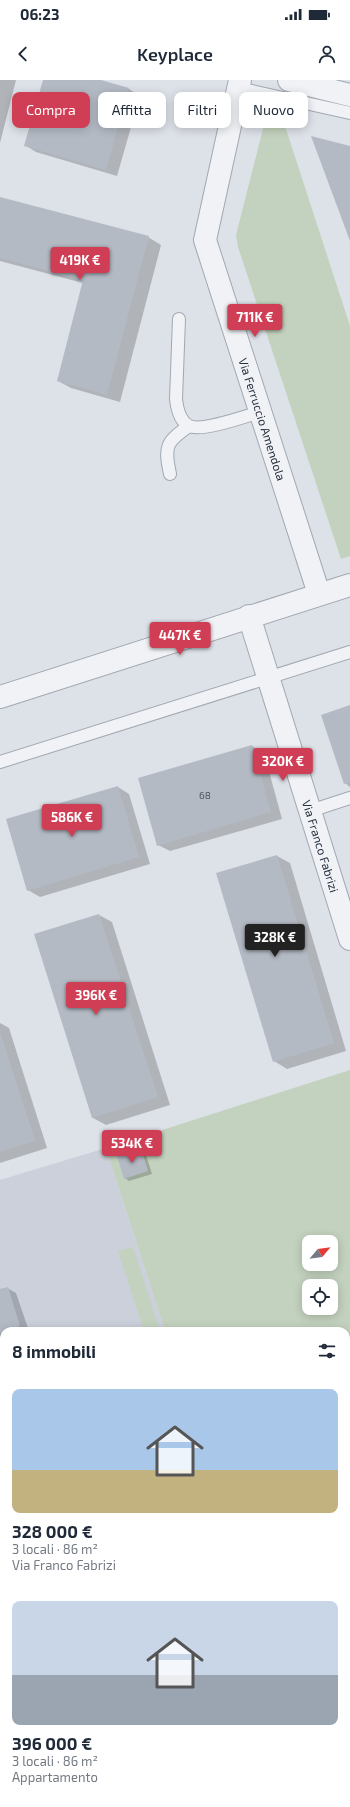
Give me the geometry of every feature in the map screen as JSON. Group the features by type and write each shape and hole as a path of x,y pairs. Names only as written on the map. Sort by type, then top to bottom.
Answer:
{"street":[{"path":"289,80 350,95"},
{"name":"Via Ferruccio Amendola","path":"239,84 205,240 319,594"},
{"path":"0,696 350,585"},
{"name":"Via Franco Fabrizi","path":"249,616 350,939"}],"lane":[{"path":"239,84 350,113"},
{"path":"178,319 177,410 183,420 189,426 199,427 215,425 260,412"},
{"path":"170,474 166,456 168,443 174,436 189,426"},
{"path":"0,762 350,652"},
{"path":"310,811 350,798"}],"shaded area":[{"path":"106,1148 164,1327 0,1327 0,1180"}],"green space":[{"path":"263,128 286,128 350,326 350,556 341,559 238,247 236,235"},
{"path":"350,1070 350,1327 164,1327 106,1148"},
{"path":"133,1247 159,1327 143,1327 118,1251"}],"building":[{"path":"43,80 101,80 129,88 128,92 98,92 98,128 118,128 106,170 24,146 29,128 90,128 90,92 40,92"},
{"path":"311,136 350,146 350,241"},
{"path":"0,197 149,236 107,395 57,381 83,280 0,258"},
{"path":"350,705 350,782 344,784 321,715"},
{"path":"252,745 271,812 157,846 138,778"},
{"path":"118,786 139,857 27,891 6,819"},
{"path":"277,855 334,1043 273,1062 216,873"},
{"path":"99,914 158,1097 92,1118 34,934"},
{"path":"0,1032 35,1141 0,1152"},
{"path":"141,1148 148,1171 124,1179 117,1156"},
{"path":"8,1287 20,1326 0,1327 0,1289"}]}
